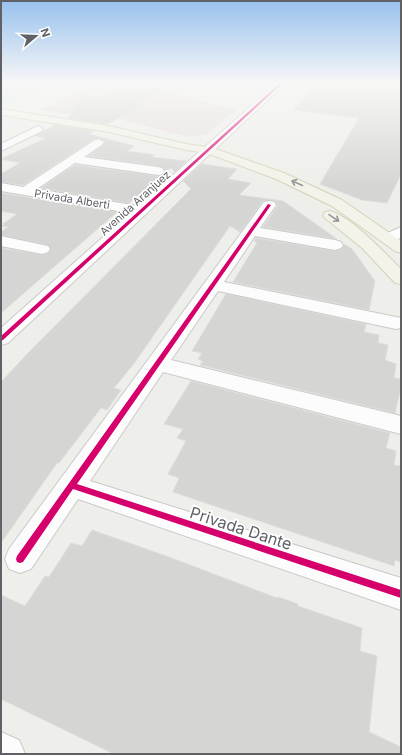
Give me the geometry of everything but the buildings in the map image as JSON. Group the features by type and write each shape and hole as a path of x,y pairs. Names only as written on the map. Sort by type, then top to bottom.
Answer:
{"main road":[{"path":"34,117 108,129 186,147 300,184 394,235 401,248"},
{"path":"206,153 273,183 318,207 346,226 376,251 401,279"}],"street":[{"name":"Avenida Aranjuez","path":"1,339 245,117"},
{"path":"1,148 38,129"},
{"name":"Privada Alberti","path":"25,191 99,142"},
{"path":"73,159 158,171"},
{"name":"Privada Alberti","path":"1,187 142,210"},
{"path":"20,559 269,205"},
{"path":"251,230 335,245"},
{"path":"1,254 8,243 42,249"},
{"path":"213,285 396,323"},
{"path":"158,364 401,425"},
{"name":"Privada Dante","path":"72,486 401,594"},
{"path":"1,752 5,754"}],"shaded area":[{"path":"94,117 227,117 207,134 188,137 119,119"}],"cycle path":[{"path":"1,339 244,117"},
{"path":"20,559 269,205"},
{"path":"72,486 401,594"}]}
